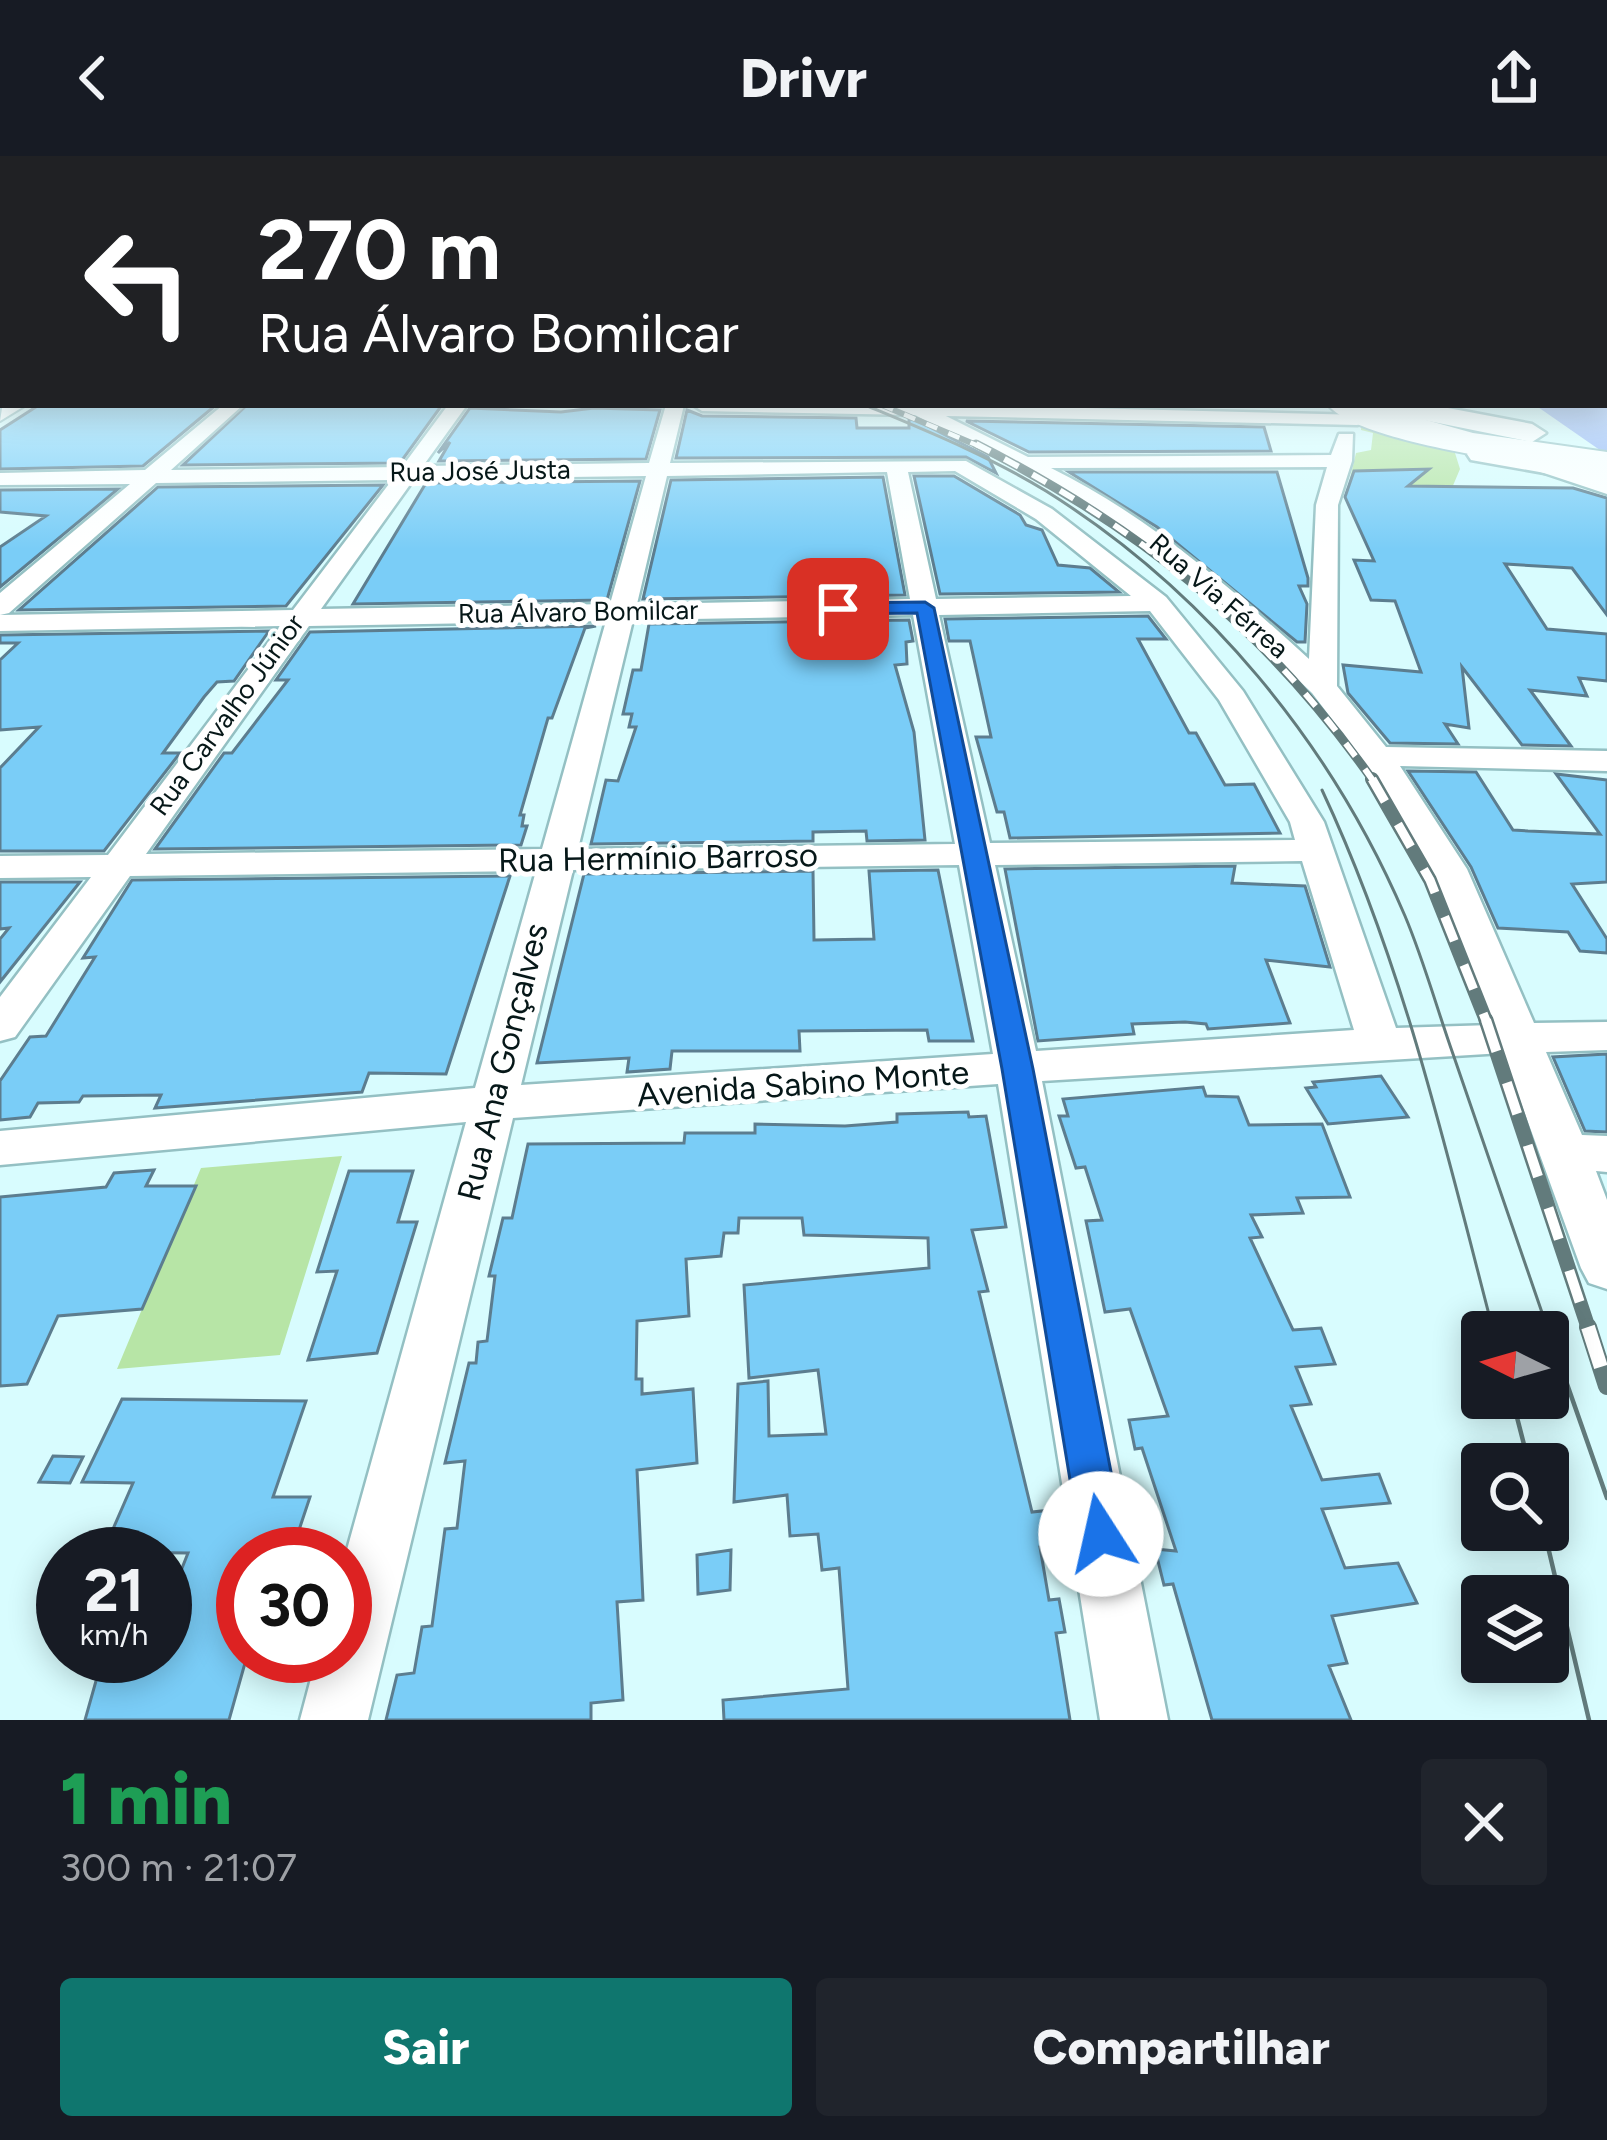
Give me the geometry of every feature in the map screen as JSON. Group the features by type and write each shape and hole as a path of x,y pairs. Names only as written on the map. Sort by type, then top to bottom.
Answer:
{"highway":[{"path":"1349,411 1411,431 1540,450 1605,471"}],"main road":[{"path":"1399,408 1540,450 1607,443"}],"street":[{"path":"0,607 231,408"},
{"name":"Rua Carvalho Júnior","path":"0,1027 456,408"},
{"name":"Rua Ana Gonçalves","path":"334,1720 674,408"},
{"name":"Rua Via Férrea","path":"906,408 1104,502 1172,552 1322,687 1378,756 1449,869 1519,1036"},
{"path":"978,408 1349,411 1342,460 1327,505 1322,687"},
{"path":"1027,462 1342,460"},
{"name":"Rua José Justa","path":"0,479 959,464"},
{"name":"Rua Via Férrea","path":"959,464 1044,514 1157,603 1232,698 1307,822 1380,1044"},
{"path":"896,466 1018,1069 1134,1720"},
{"name":"Rua Álvaro Bomilcar","path":"0,623 1157,603"},
{"path":"1378,756 1607,761"},
{"name":"Rua Hermínio Barroso","path":"0,867 1316,850"},
{"path":"1519,1036 1586,1152 1607,1268"},
{"name":"Avenida Sabino Monte","path":"0,1148 491,1102 1380,1044 1607,1036"}],"green space":[{"path":"1361,425 1455,453 1460,469 1449,495 1399,502 1345,500 1356,453 1371,450 1373,433 1361,430"},
{"path":"342,1156 280,1355 117,1369 201,1168"}],"water":[{"path":"1539,408 1607,408 1607,455"}],"building":[{"path":"34,408 212,408 143,466 0,469 0,430"},
{"path":"244,408 440,408 400,463 183,465"},
{"path":"470,408 660,410 646,459 439,461 450,442 438,453"},
{"path":"687,410 702,416 856,418 857,428 909,428 909,419 914,419 988,457 996,473 966,457 676,458"},
{"path":"966,421 1264,427 1271,451 1029,452"},
{"path":"1429,469 1408,486 1573,488 1607,498 1607,615 1572,568 1505,564 1547,629 1607,634 1607,681 1579,678 1587,696 1530,690 1571,746 1522,745 1462,667 1469,728 1445,724 1458,744 1390,743 1348,693 1343,665 1421,672 1395,601 1371,600 1354,560 1374,561 1345,497 1354,471"},
{"path":"1069,472 1277,472 1308,578 1308,586 1299,586 1307,604 1305,642 1297,642 1157,527"},
{"path":"914,476 954,476 1020,515 1026,525 1042,530 1058,565 1090,568 1119,592 940,594"},
{"path":"883,477 905,595 643,599 671,480"},
{"path":"640,481 607,600 353,604 426,483"},
{"path":"383,485 286,606 19,610 158,487"},
{"path":"118,489 0,587 0,547 46,516 0,512 0,490"},
{"path":"1148,616 1166,639 1138,639 1189,733 1196,733 1225,785 1254,784 1280,833 1010,838 1004,812 997,812 976,737 991,737 970,641 949,641 945,619"},
{"path":"909,620 913,641 906,642 907,664 895,665 914,732 925,840 867,841 866,831 813,832 813,841 591,844 606,780 618,781 636,727 629,727 632,714 623,714 633,670 641,670 649,624"},
{"path":"596,626 585,628 552,718 548,718 520,815 524,815 522,826 527,826 521,845 155,849 224,753 232,753 288,680 276,680 310,632"},
{"path":"269,631 234,681 217,682 204,697 163,753 180,753 104,851 0,851 0,768 39,727 0,730 0,660 18,643 0,643 0,635"},
{"path":"1408,771 1476,772 1513,830 1528,831 1600,834 1556,774 1607,780 1607,882 1572,884 1607,939 1607,953 1580,951 1568,932 1498,928 1471,867"},
{"path":"1235,866 1232,883 1305,886 1330,967 1266,960 1290,1023 1208,1029 1206,1024 1185,1022 1132,1024 1134,1034 1038,1041 1005,869"},
{"path":"938,870 973,1041 929,1041 927,1030 799,1031 800,1051 672,1051 670,1069 627,1072 629,1058 537,1063 584,874 813,871 814,940 874,939 869,871"},
{"path":"510,876 446,1074 369,1073 362,1092 155,1108 161,1095 83,1096 79,1102 38,1103 30,1117 0,1120 0,1081 30,1037 46,1036 95,957 83,958 132,880"},
{"path":"0,882 80,882 0,982 0,939 9,928 0,929"},
{"path":"1607,1054 1607,1132 1585,1131 1553,1057"},
{"path":"1381,1076 1408,1117 1328,1124 1306,1088 1316,1087 1313,1082"},
{"path":"1203,1087 1206,1096 1238,1097 1249,1125 1322,1124 1350,1197 1297,1198 1303,1213 1251,1215 1262,1237 1250,1238 1293,1330 1321,1328 1335,1364 1296,1367 1311,1404 1291,1406 1322,1480 1379,1474 1390,1503 1322,1509 1345,1568 1398,1563 1417,1603 1332,1616 1347,1663 1329,1666 1351,1720 1212,1720 1173,1584 1164,1585 1155,1549 1176,1551 1142,1448 1135,1449 1129,1420 1168,1416 1130,1309 1105,1312 1086,1221 1102,1220 1085,1167 1076,1168 1059,1116 1068,1116 1063,1099"},
{"path":"968,1112 969,1117 986,1116 1006,1227 972,1230 988,1291 979,1292 1032,1512 1051,1510 1057,1545 1040,1547 1049,1600 1059,1599 1065,1632 1056,1633 1070,1720 724,1720 723,1700 848,1689 839,1568 822,1570 818,1534 790,1536 787,1495 734,1502 738,1384 768,1381 769,1436 826,1434 818,1370 749,1378 744,1285 929,1268 928,1238 804,1235 802,1218 739,1218 738,1233 724,1233 721,1256 686,1259 689,1316 637,1321 636,1379 642,1379 642,1394 693,1389 697,1463 637,1470 643,1600 617,1602 623,1700 591,1703 591,1720 386,1720 397,1675 414,1673 422,1627 432,1626 445,1529 457,1528 465,1461 445,1463 469,1363 476,1363 478,1342 487,1341 495,1276 489,1276 503,1218 512,1218 528,1144 684,1143 685,1133 755,1133 755,1124 845,1126 897,1122 897,1114"},
{"path":"154,1170 146,1186 196,1186 142,1309 58,1316 27,1384 0,1386 0,1197 106,1187 114,1173"},
{"path":"349,1171 413,1171 398,1222 417,1222 377,1353 308,1360 337,1271 317,1272"},
{"path":"122,1399 306,1401 273,1497 310,1497 300,1527 216,1527 216,1683 239,1683 229,1720 85,1720 95,1683 192,1683 192,1527 114,1527 133,1483 82,1482"},
{"path":"53,1456 83,1457 70,1483 39,1482"},
{"path":"731,1550 730,1590 698,1594 697,1555"}],"tram line":[{"path":"872,408 1002,466 1104,531 1210,624 1301,732 1375,852 1405,916 1541,1311"},
{"path":"1322,790 1399,988 1488,1311"},
{"path":"1569,1390 1607,1498"},
{"path":"1517,1419 1524,1443"},
{"path":"1549,1551 1589,1720"}],"railway":[{"path":"889,408 981,447"},
{"path":"976,444 1093,511 1197,587 1290,676 1373,780"},
{"path":"1373,780 1430,880 1487,1023"},
{"path":"1487,1023 1589,1330"},
{"path":"1588,1327 1607,1386"}],"route":[{"path":"838,609 925,608 1018,1069 1101,1534"}]}
